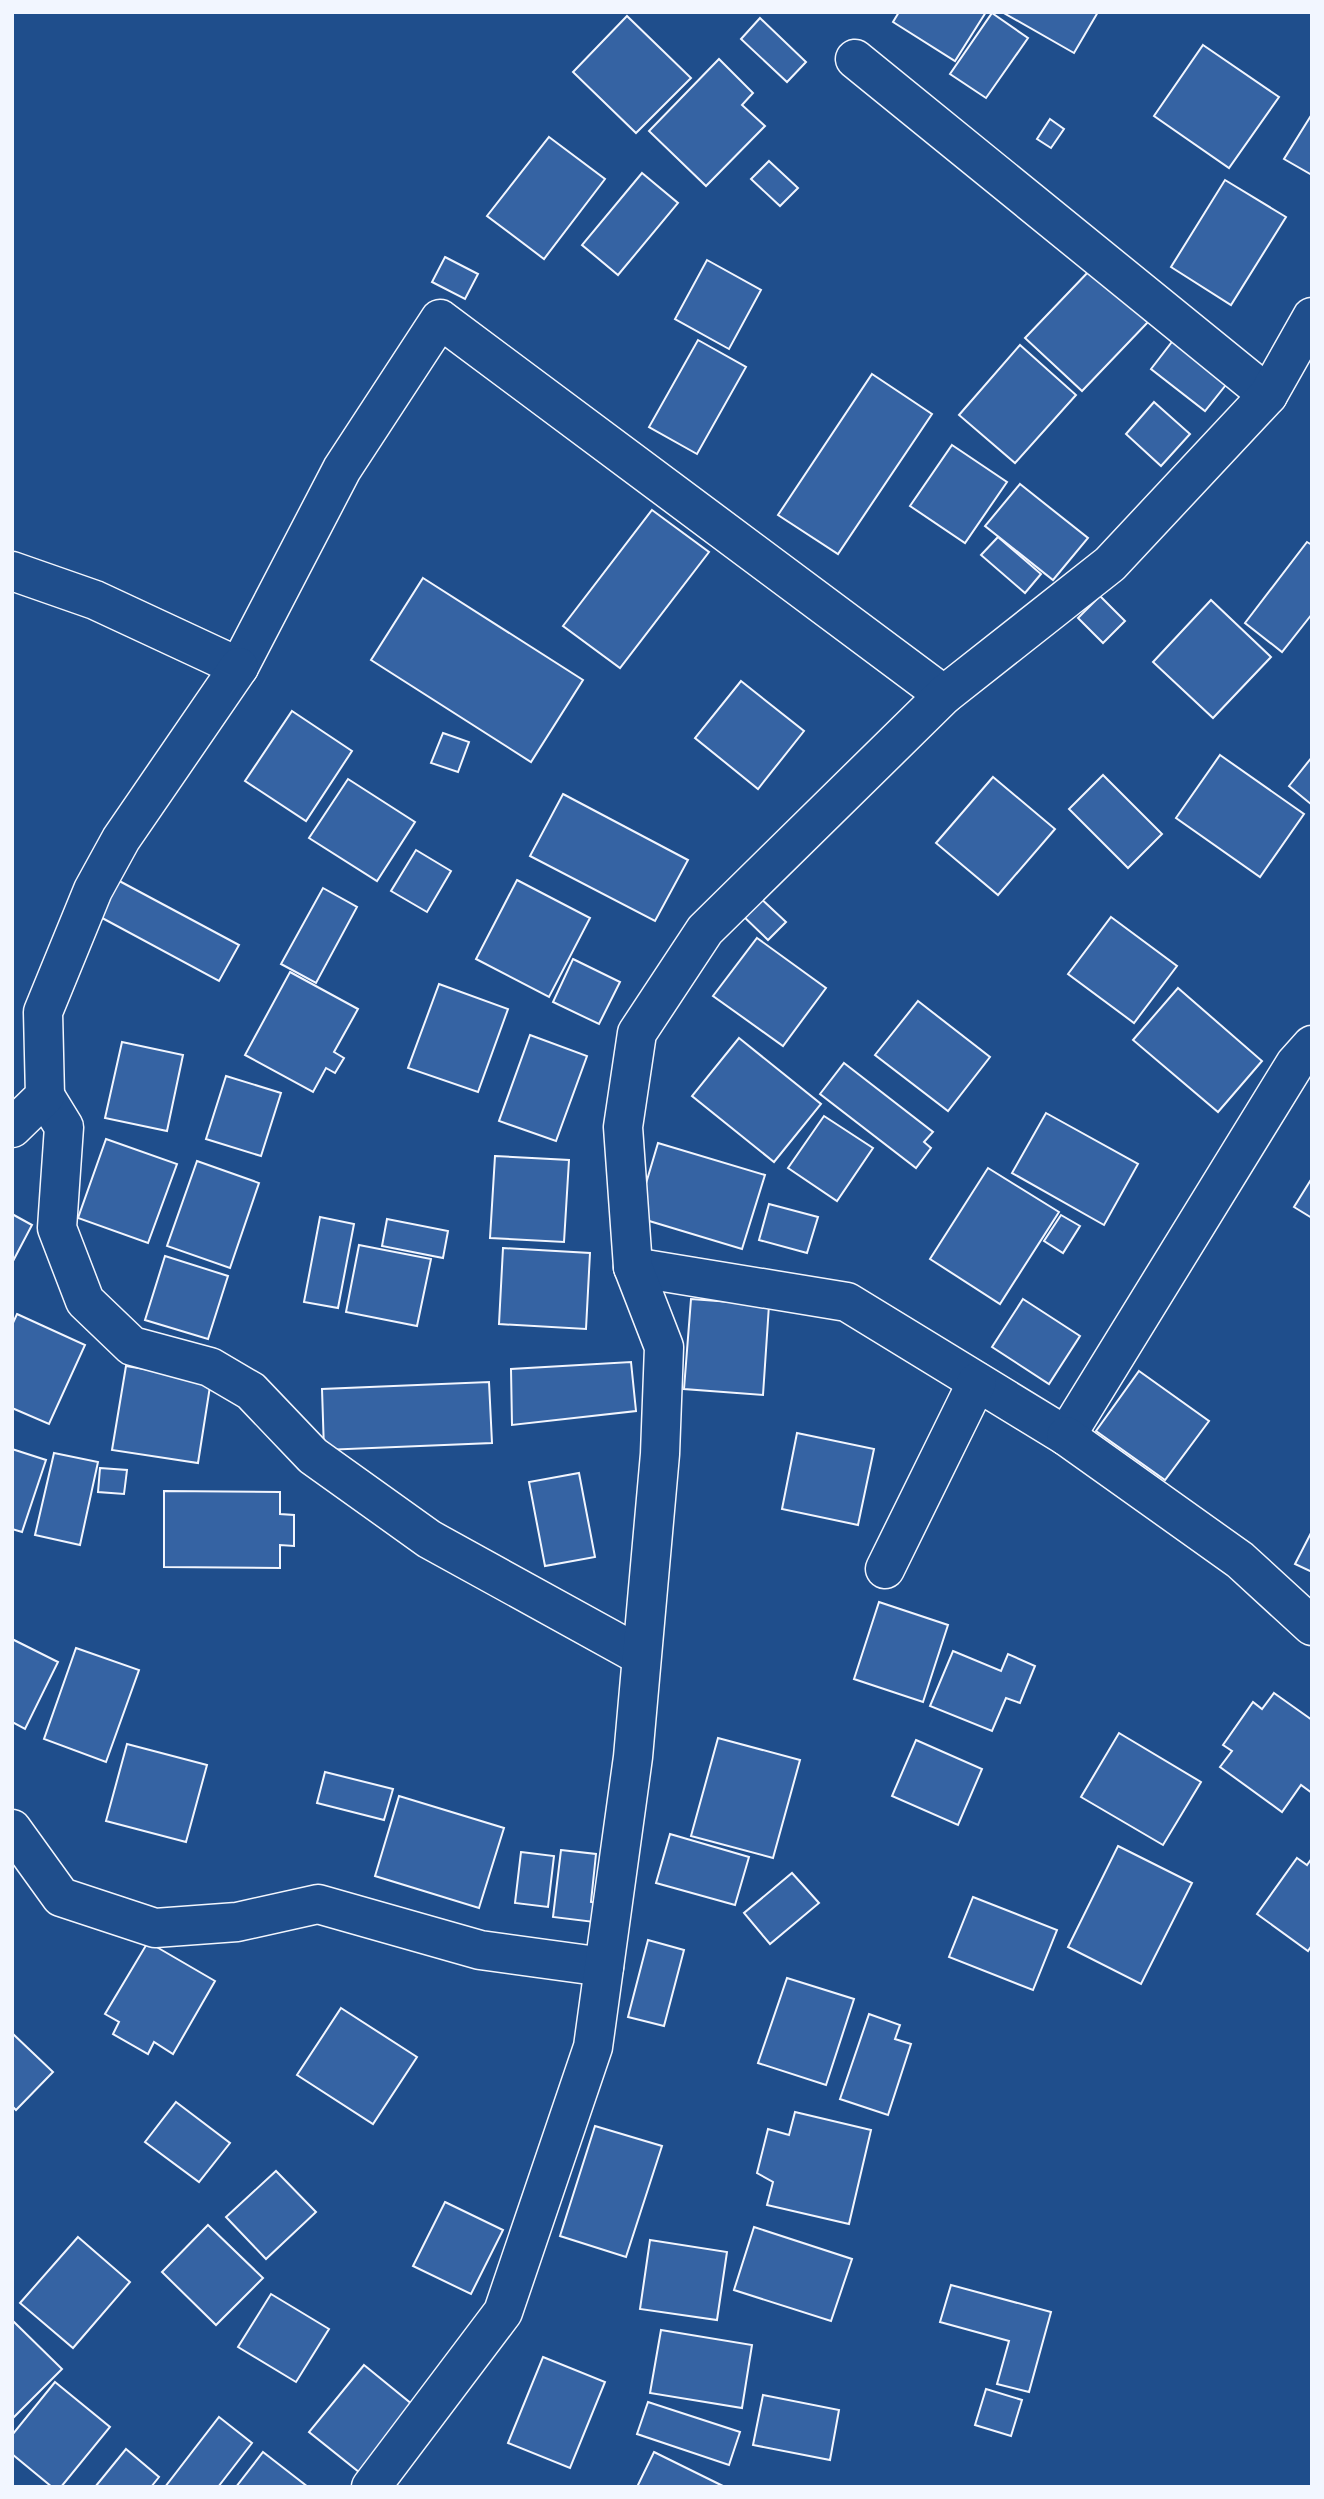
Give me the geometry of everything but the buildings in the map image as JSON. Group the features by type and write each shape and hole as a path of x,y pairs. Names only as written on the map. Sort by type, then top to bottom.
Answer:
{"street":[{"path":"855,59 1268,395"},
{"path":"371,2487 503,2312 593,2047 633,1757 660,1454 664,1347 633,1267 623,1127 637,1033 705,930 944,695 1110,564 1268,395 1312,317"},
{"path":"642,1656 429,1539 313,1456 251,1391 210,1367 132,1346 85,1301 57,1228 64,1127 45,1096 43,1012 93,890 121,839 239,667 342,469 440,318 944,695"},
{"path":"12,571 95,600 239,667"},
{"path":"1066,1436 1295,1063 1312,1045"},
{"path":"12,1128 45,1096"},
{"path":"633,1267 847,1303 1066,1436 1240,1560 1312,1626"},
{"path":"885,1569 977,1382"},
{"path":"12,1829 61,1897 155,1928 237,1922 318,1904 480,1950 604,1967"}]}
